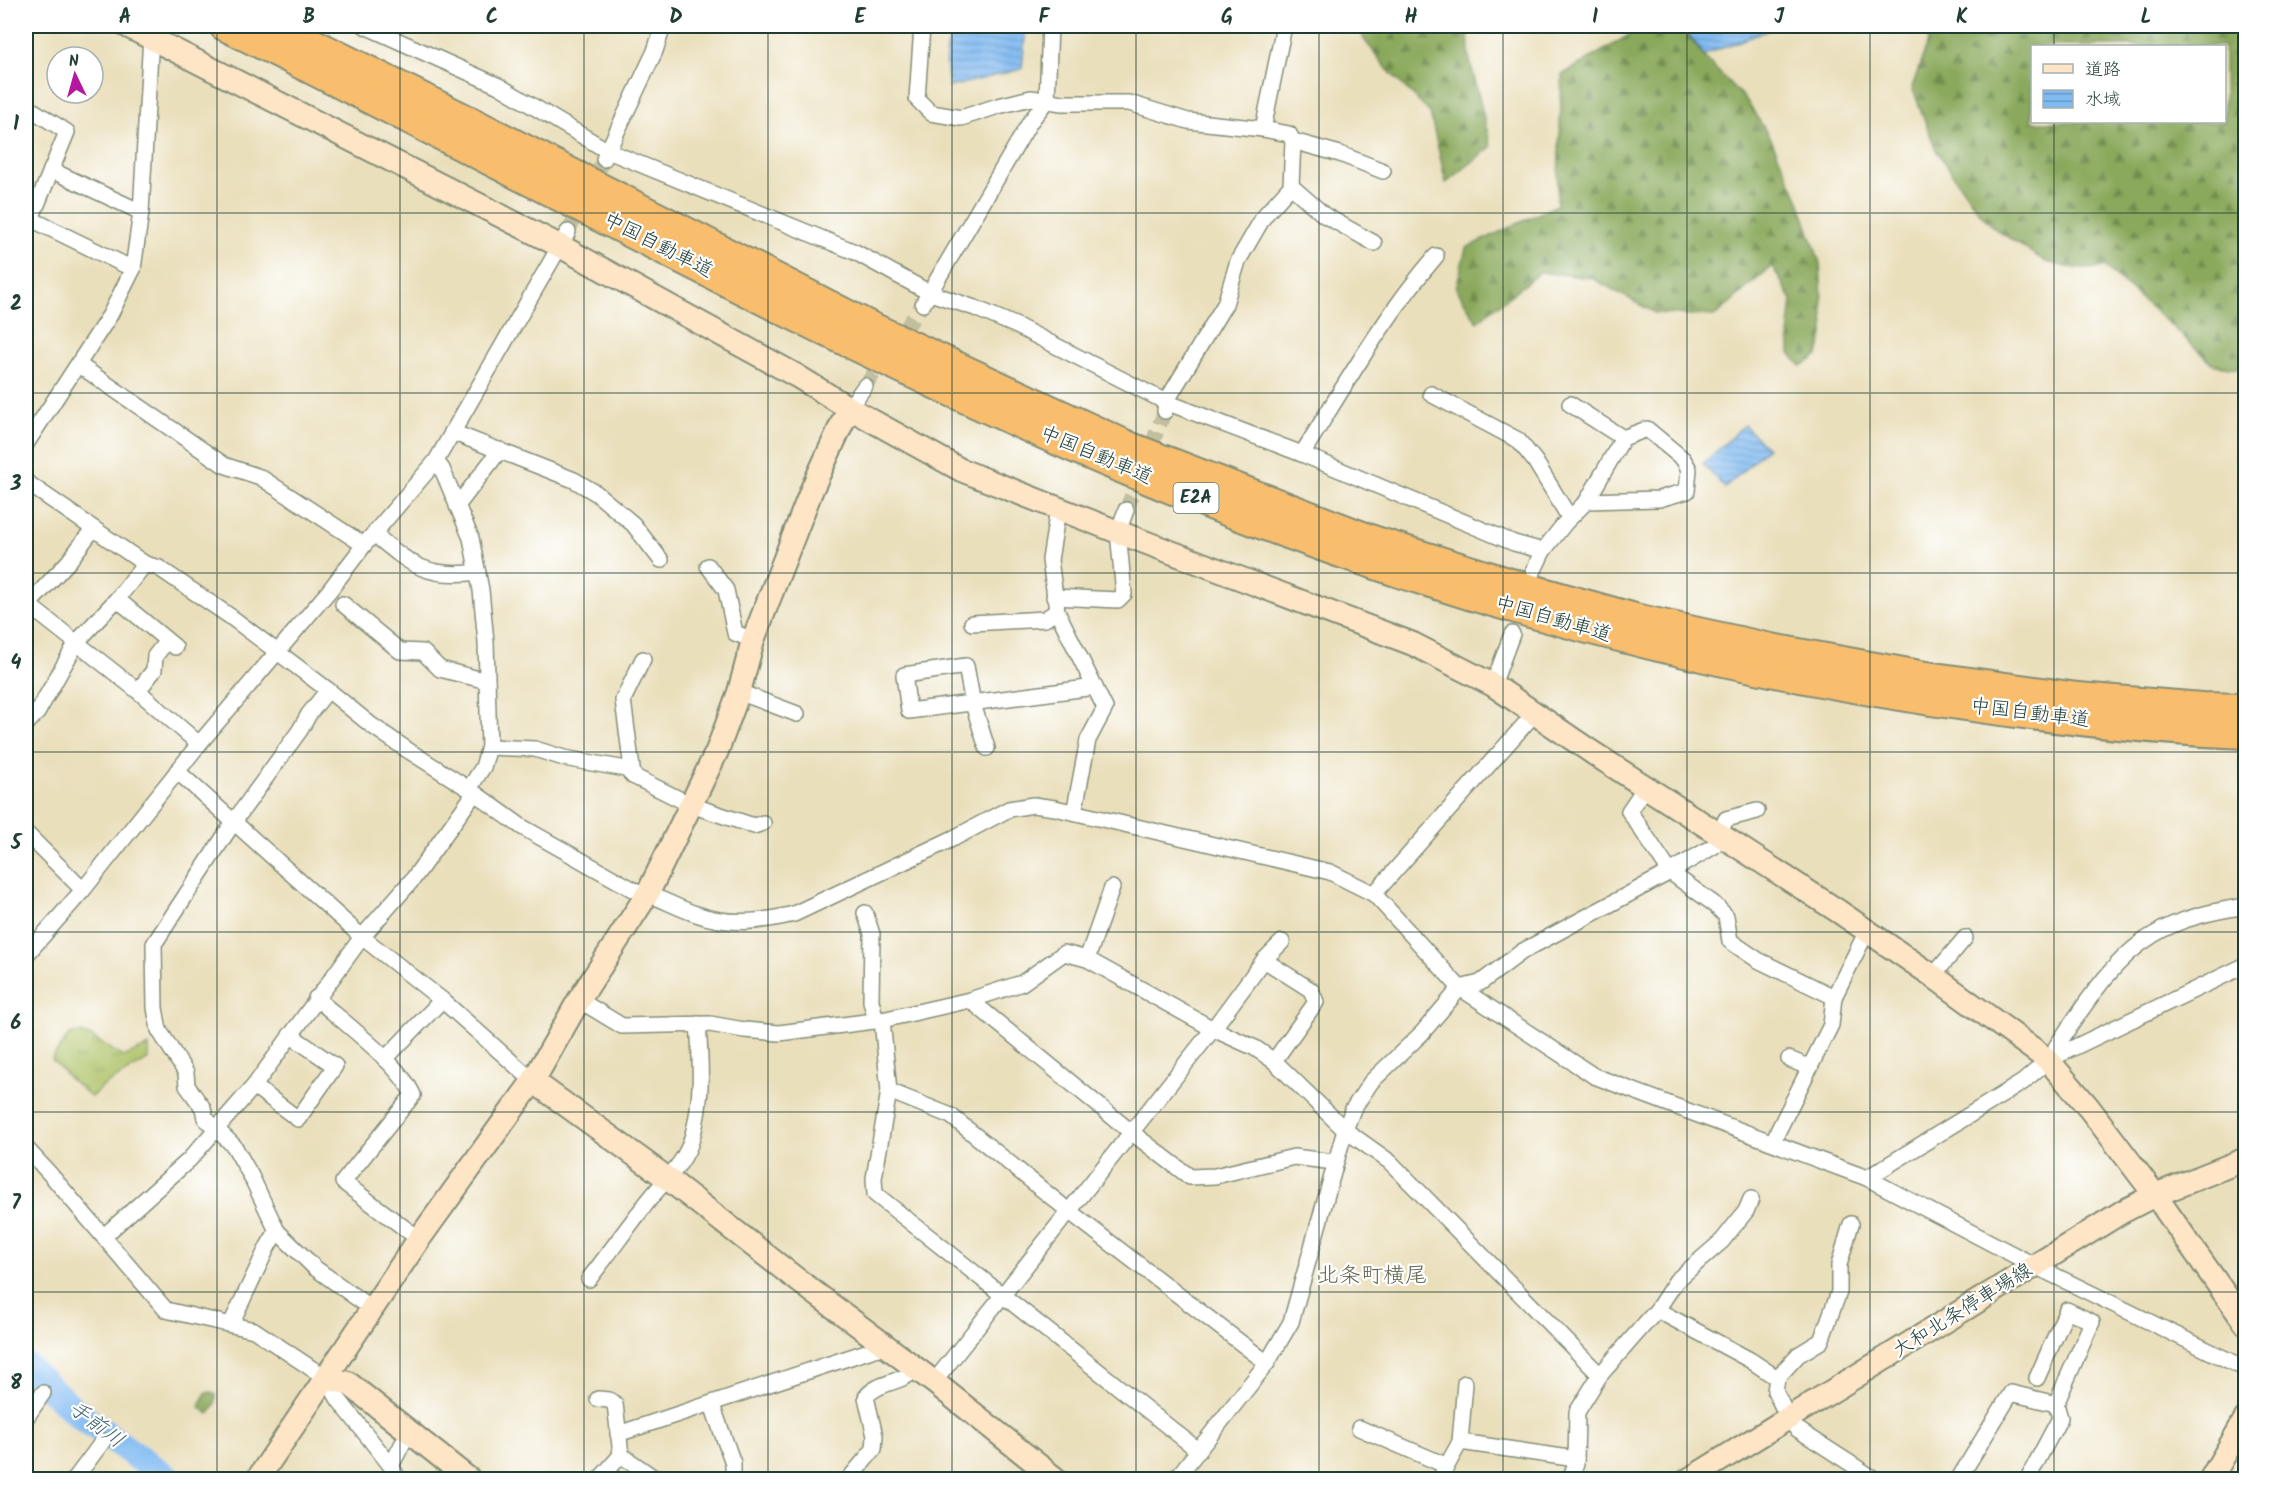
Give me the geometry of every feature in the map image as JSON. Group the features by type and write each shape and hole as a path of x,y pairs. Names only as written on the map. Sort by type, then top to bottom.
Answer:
{"highway":[{"name":"中国自動車道","path":"224,26 844,341 979,405 1123,469 1366,562 1505,606 1631,642 1769,672 1919,700 2076,721 2246,734"},
{"name":"中国自動車道","path":"279,26 878,330 1131,447 1373,540 1511,583 1635,618 1771,648 1920,675 2078,697 2202,707 2246,708"}],"street":[{"path":"127,26 151,31 314,122 564,239 849,408 961,470 1413,644 1493,685 1867,931 2054,1058 2246,1324"},
{"path":"365,26 499,86 606,155 855,252 927,299 975,308 1017,326 1165,407 1302,454 1514,543 1543,551"},
{"path":"606,155 655,51 663,26"},
{"path":"922,26 917,99 931,113 962,118 1031,98 1062,103 1129,103 1188,121 1289,134 1293,141 1291,186 1264,216 1238,261 1225,304 1165,407"},
{"path":"927,299 1030,123 1047,100 1050,26"},
{"path":"1263,129 1284,26"},
{"path":"26,444 110,315 133,269 141,212 151,31"},
{"path":"26,106 67,132 32,219 133,269"},
{"path":"1293,141 1340,154 1383,171"},
{"path":"51,170 141,212"},
{"path":"1291,186 1324,215 1374,243"},
{"path":"26,955 83,890 199,744 278,653 369,539 436,461 564,239"},
{"path":"1302,454 1352,374 1418,277 1436,256"},
{"path":"79,365 224,465 260,477 414,566 441,574 457,575 478,572"},
{"path":"257,1479 419,1239 533,1081 579,1000 648,893 717,751 739,692 753,640 812,489 849,408 865,386"},
{"path":"1431,394 1518,440 1535,461 1569,517"},
{"path":"1570,404 1623,438"},
{"path":"1534,570 1543,551 1569,517 1587,501 1623,438 1647,429 1683,459 1689,469 1687,491 1659,499 1587,501"},
{"path":"452,432 574,480 596,493 633,524 661,560"},
{"path":"457,506 500,450"},
{"path":"104,1236 189,1160 254,1086 362,937 413,879 472,791 483,767 489,747 485,632 478,572 471,538 442,469 436,461"},
{"path":"26,482 145,564 159,568 328,690 371,725 560,850 634,890 648,893 697,915 741,923 770,920 794,914 954,838 1009,809 1033,806 1055,808 1330,872 1374,894 1460,988 1594,1076 1867,1178 2035,1266 2246,1369"},
{"path":"1058,509 1050,560 1056,604 1105,708 1088,740 1076,803"},
{"path":"1056,604 1118,600 1124,594 1118,532 1126,510"},
{"path":"93,529 69,561 27,604 138,691 199,744"},
{"path":"26,724 37,713 77,642 117,599 145,564"},
{"path":"708,566 726,590 735,633 753,640"},
{"path":"117,599 171,644 155,656 154,670 138,691"},
{"path":"343,604 400,651 423,652 440,669 487,681"},
{"path":"972,622 1045,619 1056,604"},
{"path":"1493,685 1512,634"},
{"path":"633,776 623,700 643,659"},
{"path":"987,747 973,704 966,666 903,675 909,711 973,704 1095,687"},
{"path":"328,690 233,823 154,944 155,1008 159,1030 186,1072 187,1086 203,1108 205,1118 234,1146 278,1232 315,1268 372,1309"},
{"path":"739,692 797,714"},
{"path":"1374,894 1534,714"},
{"path":"489,747 535,749 564,758 626,769 633,776 691,805 754,826 764,823"},
{"path":"177,771 362,937 442,1000 533,1081 668,1179 1057,1479"},
{"path":"1646,786 1629,811 1670,872 1714,904 1725,915 1730,941 1758,960 1834,997"},
{"path":"1175,1479 1267,1363 1292,1322 1319,1227 1334,1162 1353,1109 1371,1082 1422,1033 1460,988 1480,983 1523,951 1714,846 1726,819 1757,811"},
{"path":"26,832 83,890"},
{"path":"1087,959 1112,888"},
{"path":"2054,1058 2056,1047 2105,977 2139,945 2152,935 2180,921 2246,906"},
{"path":"865,913 872,934 871,1001 879,1020 889,1091 874,1178 875,1194 1198,1451"},
{"path":"1776,1135 1831,1025 1834,997 1867,931"},
{"path":"1933,976 1965,938"},
{"path":"934,1382 1070,1212 1264,960 1282,942"},
{"path":"579,1000 622,1026 698,1024 779,1033 879,1020 970,1000 1022,983 1064,953 1087,959 1213,1029 1255,1048 1274,1061 1345,1130 1390,1162 1600,1375"},
{"path":"1264,960 1311,990 1316,1002 1274,1061"},
{"path":"1867,1178 2023,1082 2054,1058 2246,965"},
{"path":"316,998 385,1059 409,1084 413,1095 343,1182 419,1239"},
{"path":"385,1059 442,1000"},
{"path":"970,1000 1131,1132 1190,1177 1215,1176 1294,1157 1334,1162"},
{"path":"589,1279 655,1192 668,1179 684,1157 692,1139 702,1084 698,1024"},
{"path":"254,1086 298,1119 335,1066 290,1035"},
{"path":"1789,1059 1810,1068"},
{"path":"889,1091 951,1116 1070,1212 1267,1363"},
{"path":"26,1148 166,1310 254,1330 326,1378 348,1383 470,1479"},
{"name":"大和北条停車場線","path":"1688,1479 2122,1212 2155,1195 2246,1159"},
{"path":"1570,1479 1576,1459 1577,1412 1600,1375 1657,1310 1676,1281 1707,1256 1727,1235 1746,1211 1750,1199"},
{"path":"1851,1224 1839,1264 1839,1292 1821,1341 1798,1355 1777,1378 1775,1391 1788,1418 1797,1429 1876,1479"},
{"path":"231,1324 268,1246 278,1232"},
{"path":"1657,1310 1750,1360 1777,1378"},
{"path":"2027,1479 2060,1418 2056,1404 2092,1322 2067,1310 2037,1378"},
{"path":"618,1434 712,1405 884,1346"},
{"path":"848,1479 874,1449 875,1436 866,1397 872,1389 909,1376 915,1369"},
{"path":"326,1378 339,1400 395,1473"},
{"path":"1359,1428 1442,1472 1460,1442 1465,1383"},
{"path":"26,1418 43,1393"},
{"path":"1958,1479 2011,1393 2056,1404"},
{"path":"598,1399 609,1400 615,1404 621,1455 657,1479"},
{"path":"712,1405 733,1463 733,1474 729,1479"},
{"path":"2210,1479 2246,1418"},
{"path":"395,1473 409,1431"},
{"path":"74,1479 103,1442"},
{"path":"1460,1442 1576,1459"},
{"path":"599,1479 621,1455"}],"green space":[{"path":"1364,26 1468,26 1469,56 1491,147 1446,183 1430,113 1388,70 1363,38"},
{"path":"1637,26 1681,26 1704,57 1747,101 1771,139 1798,198 1820,263 1824,330 1818,356 1801,366 1790,353 1789,327 1792,300 1772,266 1715,316 1655,313 1592,278 1540,272 1477,322 1456,288 1466,248 1557,205 1562,75 1636,31"},
{"path":"1926,26 2245,26 2246,352 2238,368 2215,365 2105,267 2086,269 2046,262 1995,229 1978,211 1936,150 1912,87 1929,39"},
{"path":"80,1033 92,1037 123,1057 149,1046 149,1059 103,1086 91,1097 52,1059 69,1035"},
{"path":"206,1393 216,1395 215,1405 209,1414 200,1407 200,1403"}],"water":[{"path":"954,26 1026,26 1022,69 949,87 947,48"},
{"path":"1683,26 1778,26 1704,55"},
{"path":"1744,425 1767,448 1725,488 1703,464"}],"waterway":[{"name":"手前川","path":"26,1366 79,1415 170,1480"}],"tunnel":[{"path":"568,232 604,159"},
{"path":"865,386 923,304"},
{"path":"1126,510 1165,411"}],"district":[{"name":"北条町横尾","path":"1372,1276"}]}
